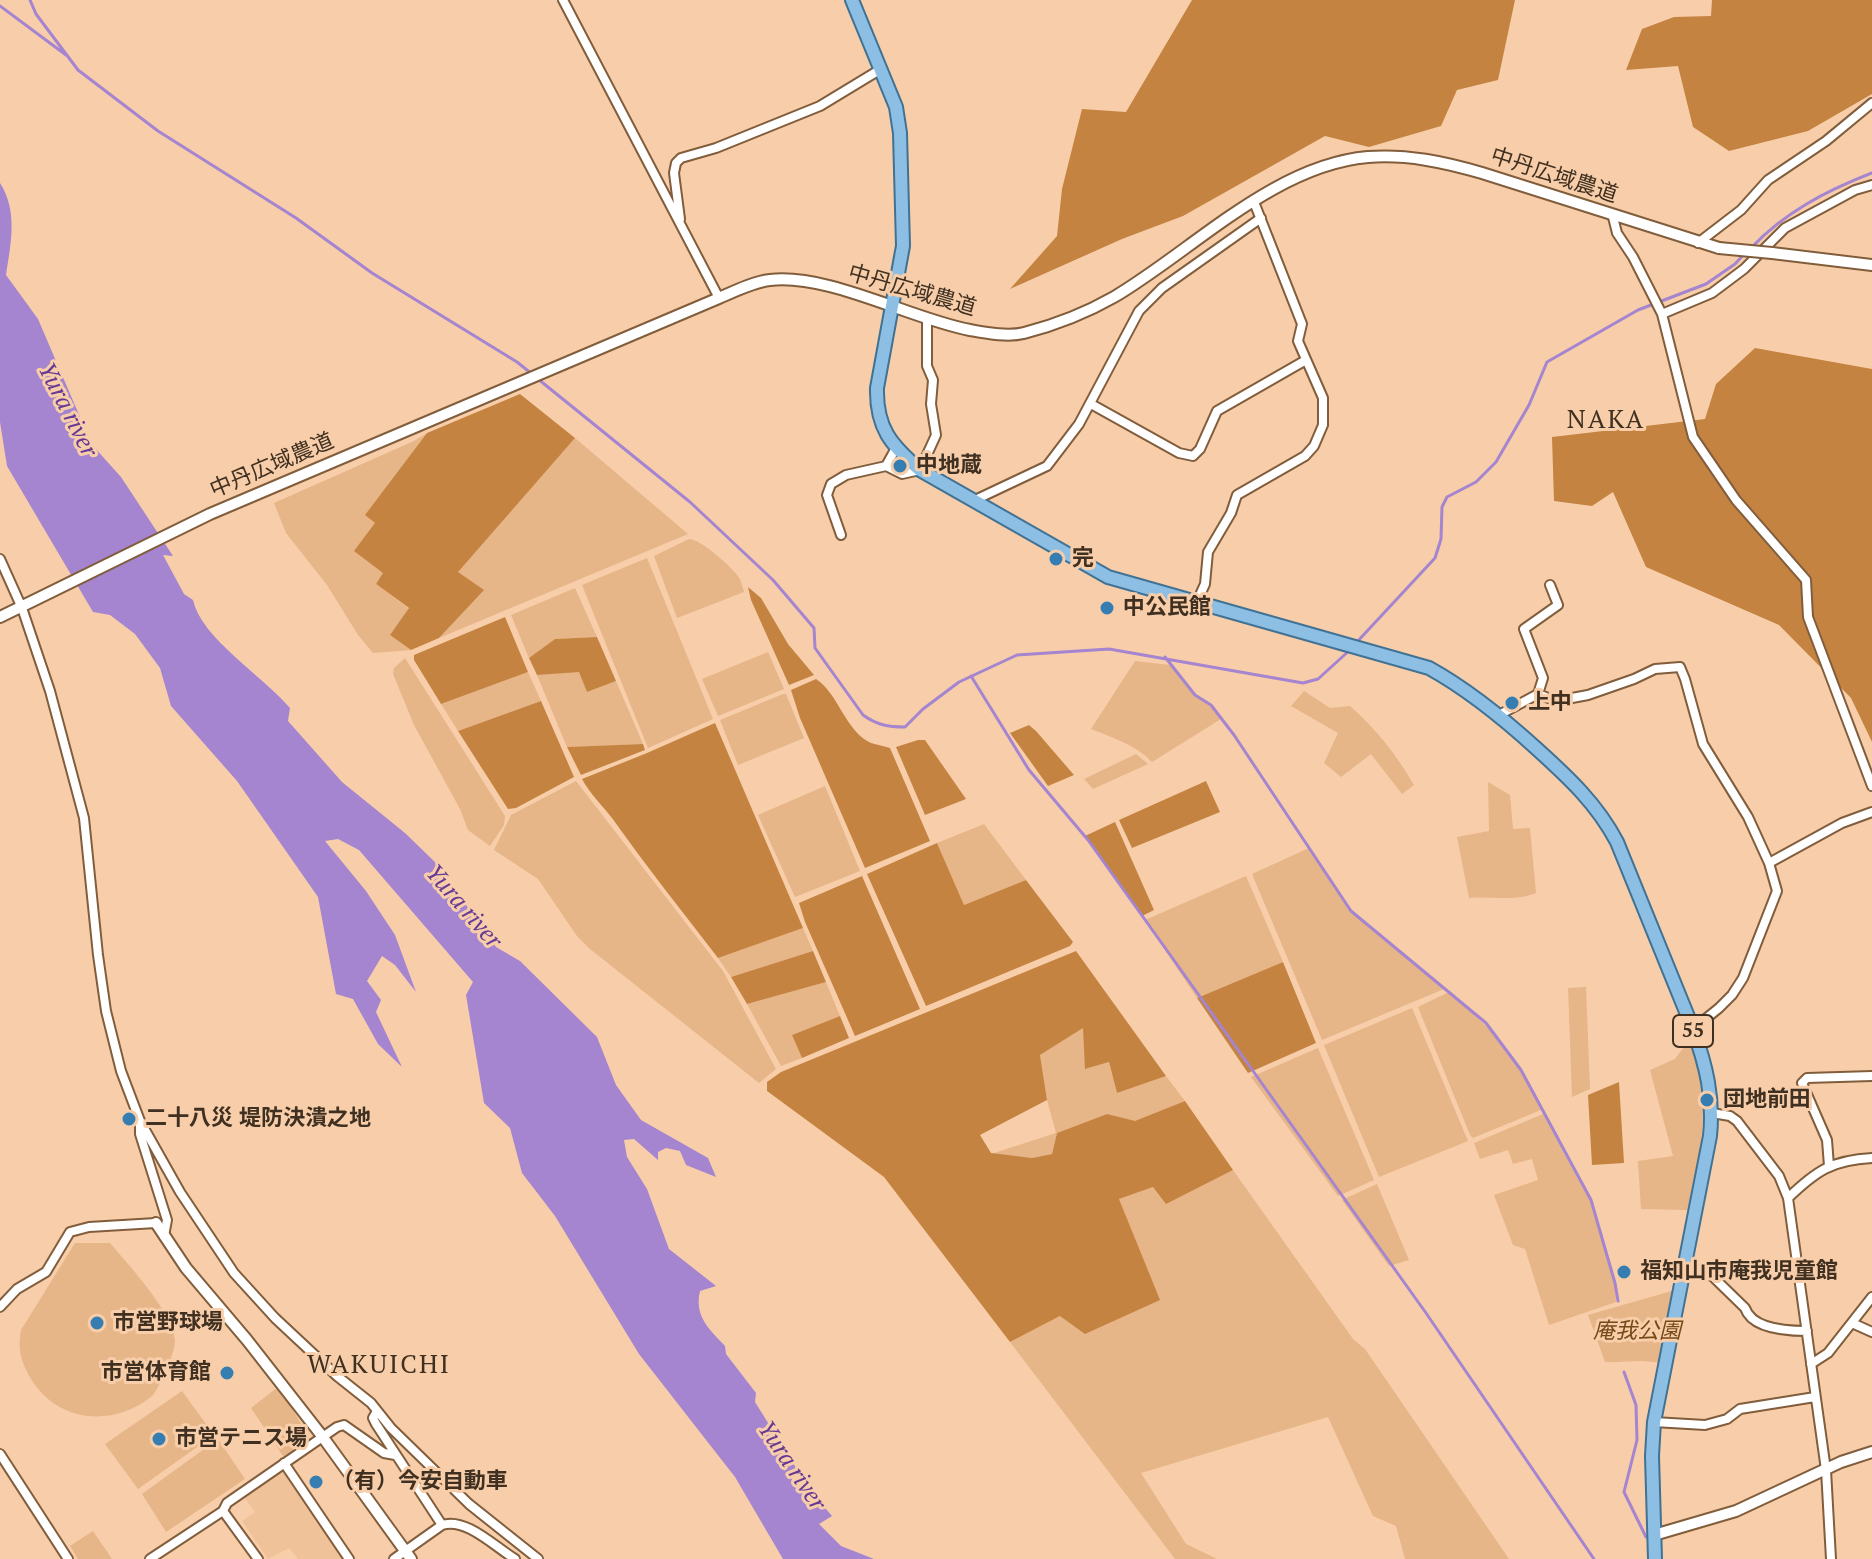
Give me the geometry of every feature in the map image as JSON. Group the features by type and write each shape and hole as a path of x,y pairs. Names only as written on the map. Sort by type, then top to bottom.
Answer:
{"main road":[{"name":"55","path":"852,0 896,107 900,133 903,246 876,408 881,425 896,448 920,470 1108,577 1429,668 1455,682 1499,715 1576,784 1606,820 1693,1029 1708,1074 1712,1113 1654,1422 1655,1559"}],"street":[{"path":"563,0 681,227 715,300"},
{"path":"681,227 674,173 676,163 681,158 716,148 820,106 881,69"},
{"path":"1697,243 1741,210 1768,180 1826,141 1872,103"},
{"name":"中丹広域農道","path":"0,617 210,514 715,300 769,280 821,285 927,320 987,333 1020,334 1064,321 1113,297 1254,202 1297,177 1365,158 1390,156 1445,163 1719,248 1872,265"},
{"path":"1662,314 1712,293 1744,269 1785,228 1855,190 1872,185"},
{"path":"1196,604 1205,584 1208,552 1231,513 1237,495 1305,456 1314,446 1323,425 1323,398 1298,341 1302,324 1254,202"},
{"path":"1613,217 1617,233 1662,314 1693,437 1736,500 1806,580 1808,617 1872,786"},
{"path":"975,500 1047,466 1065,445 1091,404 1139,311 1162,288 1261,218"},
{"path":"841,535 827,495 831,484 846,475 886,466 902,474 920,470 936,435 931,404 933,380 927,366 927,320"},
{"path":"1091,404 1179,453 1193,456 1200,449 1217,411 1306,360"},
{"path":"886,466 896,448"},
{"path":"0,559 22,608 50,691 84,818 106,1011 121,1071 140,1121 180,1192 234,1273 275,1318 377,1411 469,1504 538,1559"},
{"path":"1499,715 1538,694 1543,678 1524,629 1558,605 1550,585"},
{"path":"1538,694 1556,701 1588,695 1655,669 1680,667 1703,744 1748,817 1769,863 1777,891 1743,978 1732,995 1693,1029"},
{"path":"1769,863 1842,823 1872,812"},
{"path":"1829,1166 1827,1140 1802,1083 1807,1078 1872,1076"},
{"path":"1712,1113 1730,1116 1737,1121 1779,1176 1788,1198 1826,1470 1831,1559"},
{"path":"140,1121 140,1134 167,1220 164,1236"},
{"path":"1788,1198 1812,1175 1829,1166 1849,1159 1872,1158"},
{"path":"0,1307 17,1289 46,1272 70,1232 89,1227 156,1223 186,1268 322,1436 408,1556"},
{"path":"1684,1265 1706,1270 1754,1320 1773,1327 1807,1331"},
{"path":"1811,1364 1828,1353 1872,1297"},
{"path":"1852,1323 1872,1332"},
{"path":"1654,1422 1705,1425 1727,1419 1740,1409 1815,1397"},
{"path":"377,1411 373,1418 442,1525"},
{"path":"150,1559 223,1511 227,1503 322,1436 344,1425 384,1453 395,1455"},
{"path":"1654,1535 1736,1511 1872,1452"},
{"path":"0,1454 68,1559"},
{"path":"284,1463 349,1559"},
{"path":"223,1511 258,1559"},
{"path":"394,1559 408,1556 449,1522 467,1528 515,1559"}],"shaded area":[{"path":"1192,0 1515,0 1498,80 1457,90 1441,126 1369,147 1325,136 1183,216 1122,239 1010,289 1057,236 1062,189 1082,109 1126,112"},
{"path":"1712,0 1872,0 1872,94 1808,131 1729,151 1693,127 1678,66 1626,70 1642,29 1674,17 1711,16"},
{"path":"1755,348 1872,369 1872,742 1851,698 1779,625 1646,567 1613,492 1592,506 1554,501 1552,437 1705,419 1716,384"},
{"path":"520,394 575,438 458,572 484,590 439,638 411,650 390,635 409,608 376,584 383,573 354,551 375,523 365,515 427,433"},
{"path":"748,587 761,598 788,644 814,675 789,685"},
{"path":"505,617 528,672 441,704 414,660 414,655"},
{"path":"597,637 616,681 587,692 579,672 537,675 529,658 555,639"},
{"path":"816,679 831,694 862,737 890,748 930,841 865,868 800,718 791,690"},
{"path":"541,701 574,777 516,808 508,809 458,731"},
{"path":"715,723 803,928 718,958 582,779"},
{"path":"1029,725 1074,775 1048,786 1010,733"},
{"path":"925,740 966,799 925,815 896,747"},
{"path":"643,744 645,750 581,775 567,747"},
{"path":"1206,781 1220,812 1132,848 1119,820"},
{"path":"1115,822 1154,910 1142,916 1085,836"},
{"path":"937,843 964,905 1026,880 1073,942 1070,946 926,1006 867,874"},
{"path":"862,876 920,1009 855,1036 799,903"},
{"path":"813,951 826,982 747,1004 731,977"},
{"path":"1076,951 1166,1076 1117,1093 1109,1062 1085,1069 1083,1028 1040,1055 1047,1100 980,1135 991,1153 1032,1158 1052,1154 1057,1133 1107,1114 1135,1121 1185,1101 1233,1170 1166,1204 1153,1187 1119,1199 1160,1300 1085,1334 1060,1316 1010,1342 884,1177 767,1091 767,1082 781,1072"},
{"path":"1283,962 1316,1043 1248,1073 1197,998"},
{"path":"840,1016 849,1038 802,1058 792,1035"},
{"path":"1619,1082 1624,1163 1592,1165 1588,1095"},
{"path":"284,1468 345,1559 298,1559 289,1548 268,1559 242,1521 255,1512 244,1497"}],"green space":[{"path":"427,433 366,515 375,523 384,573 376,584 409,609 390,635 411,650 373,653 327,585 286,533 274,503"},
{"path":"575,438 688,534 439,638 483,590 457,572"},
{"path":"689,539 709,549 724,562 740,579 744,592 677,618 654,556"},
{"path":"647,558 713,719 648,748 582,585"},
{"path":"575,588 597,637 555,639 529,658 511,615"},
{"path":"768,652 784,689 718,716 702,679"},
{"path":"405,658 505,816 504,825 490,846 468,830 460,809 414,725 393,674 394,668"},
{"path":"1135,661 1170,665 1194,695 1211,705 1221,719 1152,762 1131,746 1091,729"},
{"path":"579,671 587,692 616,681 643,744 567,747 537,675"},
{"path":"528,672 541,701 458,731 441,704"},
{"path":"1304,691 1330,708 1350,706 1385,742 1414,785 1402,794 1371,754 1341,777 1324,763 1338,733 1291,706"},
{"path":"786,694 804,738 738,765 720,720"},
{"path":"1136,754 1148,764 1093,789 1084,779"},
{"path":"576,781 723,971 776,1069 759,1083 590,949 577,936 538,879 494,850 511,815"},
{"path":"1488,782 1510,795 1513,829 1530,828 1536,893 1511,898 1469,898 1457,837 1489,831"},
{"path":"825,786 860,871 795,897 758,815"},
{"path":"984,824 1026,880 964,905 937,843"},
{"path":"1309,848 1351,911 1444,989 1322,1040 1252,874"},
{"path":"1246,876 1283,962 1197,998 1145,920"},
{"path":"803,928 813,951 731,977 718,958"},
{"path":"826,982 840,1016 792,1035 802,1058 781,1066 747,1004"},
{"path":"1586,987 1590,1089 1572,1097 1568,988"},
{"path":"1449,992 1497,1036 1521,1070 1541,1110 1473,1138 1470,1135 1418,1007"},
{"path":"1412,1008 1468,1141 1379,1177 1324,1045"},
{"path":"1084,1027 1086,1069 1109,1062 1117,1093 1166,1076 1185,1101 1135,1122 1107,1114 1057,1133 1052,1154 1032,1158 991,1154 1056,1133 1040,1055"},
{"path":"1691,1042 1703,1107 1698,1165 1689,1210 1641,1209 1638,1161 1673,1156 1650,1070 1675,1059"},
{"path":"1318,1048 1374,1180 1338,1196 1251,1077"},
{"path":"1543,1114 1590,1201 1615,1283 1616,1302 1549,1325 1525,1249 1513,1245 1494,1195 1538,1180 1532,1159 1513,1164 1508,1150 1480,1159 1474,1143"},
{"path":"1233,1170 1353,1339 1365,1349 1509,1559 1405,1559 1396,1526 1373,1516 1328,1417 1141,1473 1186,1544 1217,1559 1175,1559 1010,1342 1060,1316 1159,1300 1119,1199 1153,1187 1167,1203"},
{"path":"1377,1184 1409,1260 1389,1266 1342,1200"},
{"name":"市営野球場","path":"75,1243 110,1243 148,1289 173,1329 173,1353 155,1392 137,1406 121,1413 88,1416 58,1406 44,1396 33,1382 21,1357 21,1330"},
{"name":"庵我公園","path":"1675,1290 1662,1364 1605,1362 1588,1315"},
{"path":"278,1387 309,1436 283,1456 251,1408"},
{"name":"市営テニス場","path":"182,1391 214,1435 138,1489 105,1444"},
{"name":"市営テニス場","path":"218,1439 245,1479 166,1532 142,1494"},
{"path":"93,1531 112,1559 78,1559 70,1546"}],"water":[{"name":"Yura river","path":"0,183 11,216 6,275 38,319 80,417 76,427 121,477 173,556 163,555 184,594 193,600 208,628 290,708 288,721 342,782 405,833 437,864 496,947 520,961 597,1037 616,1085 641,1120 708,1158 716,1177 686,1165 680,1151 666,1148 658,1152 658,1160 634,1139 624,1140 627,1157 647,1189 669,1249 716,1286 700,1291 701,1315 756,1393 755,1402 798,1471 790,1476 800,1493 807,1487 832,1516 819,1524 841,1546 874,1559 783,1559 735,1477 639,1354 555,1216 522,1173 510,1128 484,1103 466,995 473,982 359,850 338,839 325,841 366,891 395,935 416,992 395,965 382,956 367,981 381,1000 376,1012 402,1067 378,1044 353,999 336,994 318,897 237,781 171,706 160,668 135,634 110,615 93,612 7,466 0,422"}],"waterway":[{"path":"30,0 36,14 78,70 158,131 296,218 372,273 532,374"},
{"path":"0,6 66,55"},
{"path":"1751,248 1807,204 1872,173"},
{"path":"1356,643 1435,558 1441,539 1442,507 1447,497 1476,482 1496,462 1529,405 1547,362 1638,310 1706,284 1745,253"},
{"path":"538,379 690,502 773,580 814,628 815,648 863,715 878,723 905,727 959,682 1017,655 1109,649 1303,683 1318,679 1351,649"},
{"path":"1165,657 1195,695 1211,705 1234,735 1351,911 1486,1023 1521,1070 1591,1200 1618,1301"},
{"path":"971,676 1029,770 1088,840 1426,1313 1594,1559"},
{"path":"1624,1372 1636,1405 1637,1440 1624,1492 1646,1537"}],"place":[{"name":"中地蔵","path":"900,466"},
{"name":"完","path":"1056,559"},
{"name":"中公民館","path":"1107,608"},
{"name":"上中","path":"1512,703"},
{"name":"団地前田","path":"1707,1100"},
{"name":"二十八災 堤防決潰之地","path":"129,1119"},
{"name":"福知山市庵我児童館","path":"1624,1272"},
{"name":"市営野球場","path":"97,1323"},
{"name":"市営体育館","path":"227,1373"},
{"name":"市営テニス場","path":"159,1439"},
{"name":"（有）今安自動車","path":"316,1482"}],"district":[{"name":"NAKA","path":"1606,421"},
{"name":"WAKUICHI","path":"379,1366"}]}
